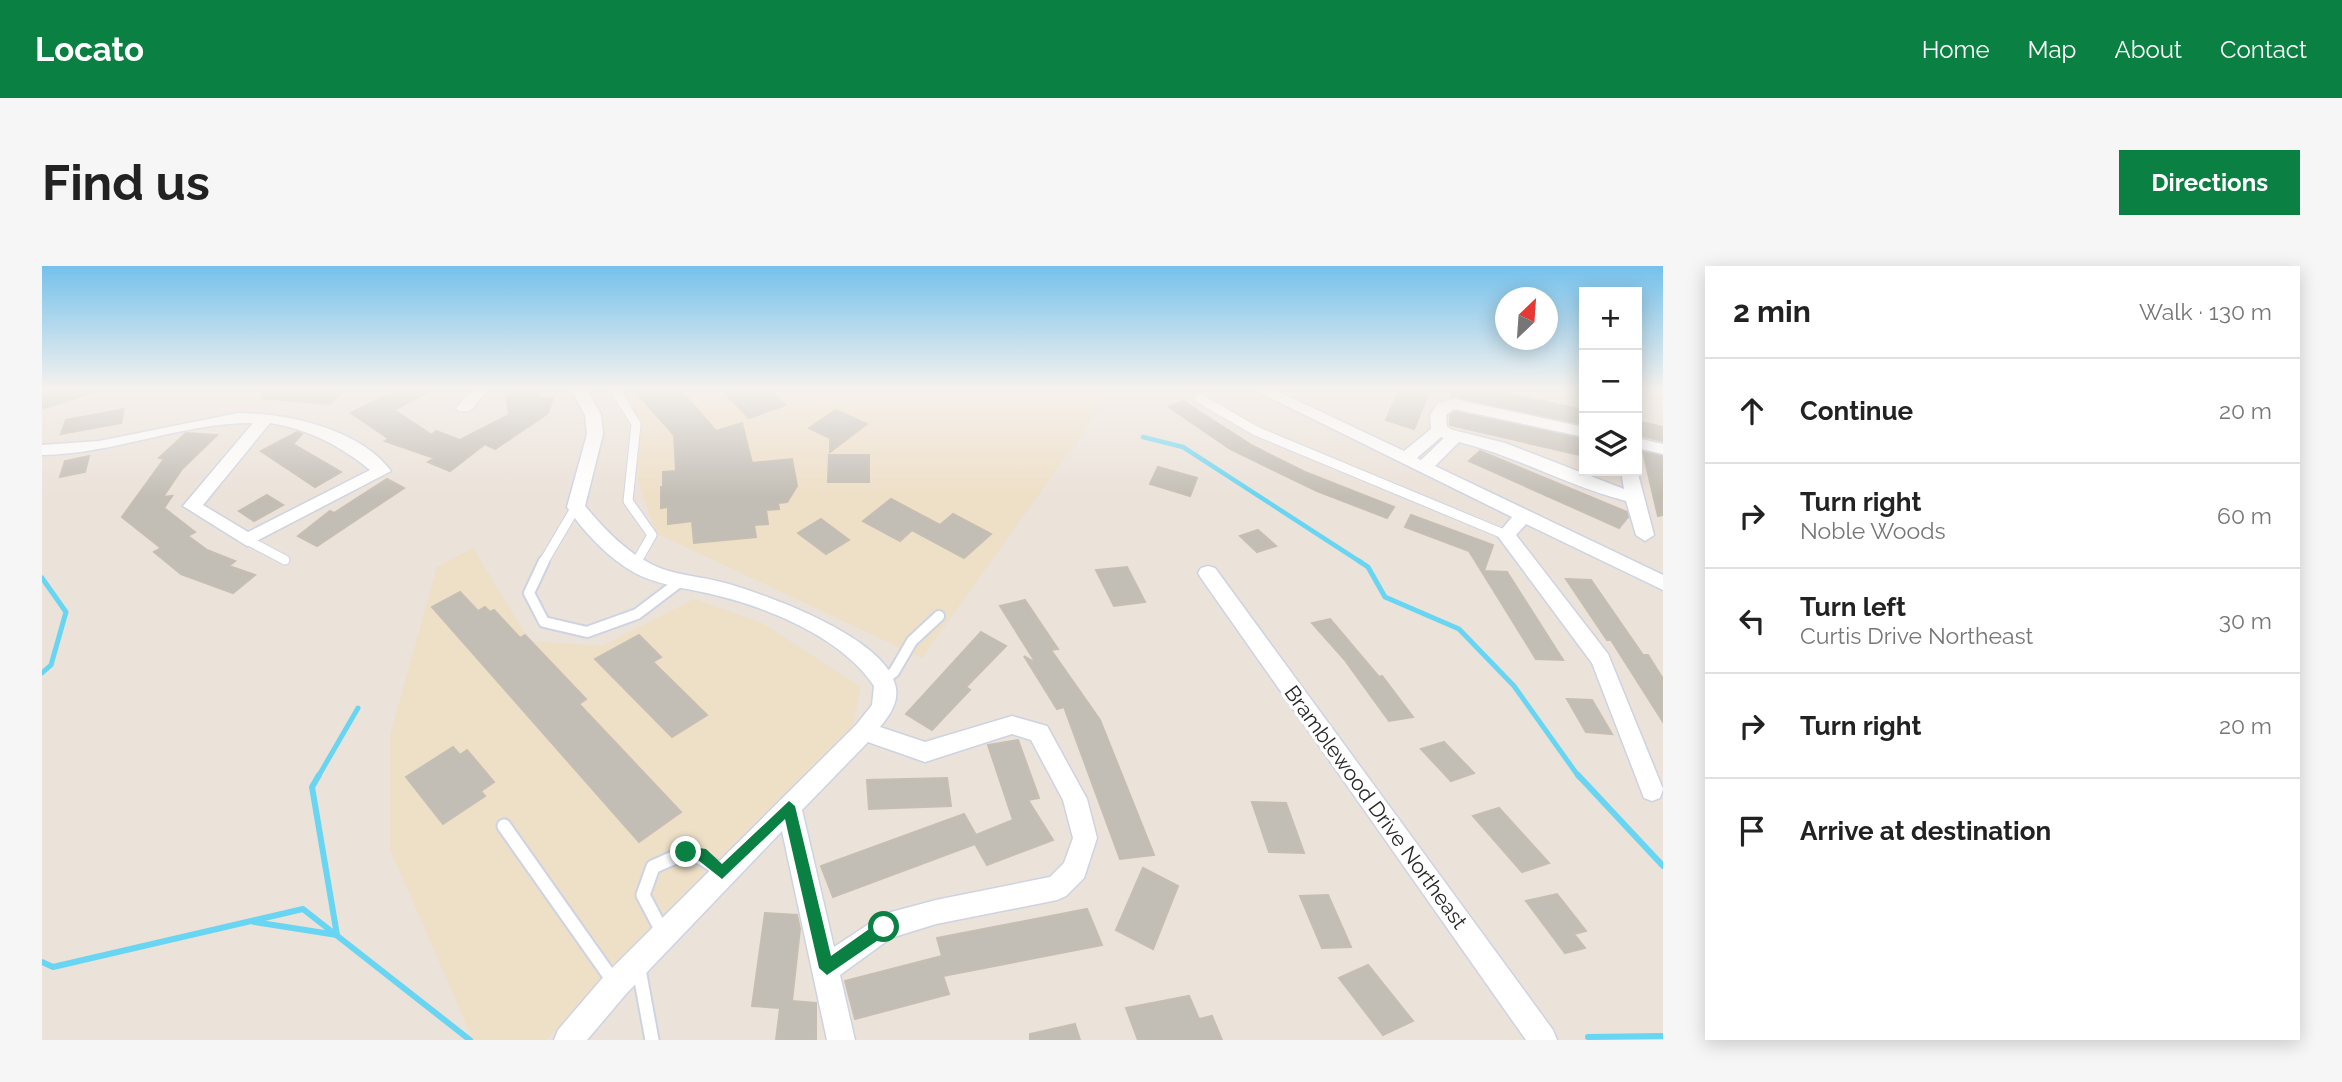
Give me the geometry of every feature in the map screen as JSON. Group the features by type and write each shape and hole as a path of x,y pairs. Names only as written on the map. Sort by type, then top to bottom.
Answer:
{"street":[{"path":"42,450 108,444 202,424"},
{"path":"261,424 192,506 247,540 382,471 353,447 304,424"},
{"path":"568,1040 616,984 864,731 883,708 883,680 832,635 775,607 720,589 678,583 645,570 589,524 576,507 595,434 594,424"},
{"path":"1334,424 1663,583"},
{"path":"1442,424 1446,434"},
{"path":"1546,424 1579,431"},
{"path":"1406,458 1446,434 1504,448 1598,488 1634,497"},
{"path":"1424,467 1446,434"},
{"path":"1642,444 1663,449"},
{"path":"1630,476 1645,535"},
{"path":"1524,515 1506,535 1601,660 1652,791"},
{"name":"Bramblewood Drive Northeast","path":"1208,573 1543,1040"},
{"path":"827,968 884,927 936,912 1057,888 1075,870 1085,838 1075,799 1039,733 1012,725 925,752 864,731"},
{"path":"789,806 841,1040"}],"lane":[{"path":"636,424 628,501 652,535 636,563"},
{"path":"1244,424 1506,535"},
{"path":"576,507 556,537 529,593 544,622 587,632 637,614 678,583"},
{"path":"247,540 285,560"},
{"path":"883,680 894,672 912,641 939,616"},
{"path":"504,826 616,984"},
{"path":"664,935 643,895 653,867 686,852 701,854 722,873"},
{"path":"638,961 652,1040"}],"shaded area":[{"path":"632,424 1089,424 922,658 656,533 637,478"},
{"path":"473,548 530,641 602,646 694,599 762,623 861,687 853,726 546,1040 473,1040 390,849 390,735 437,567"}],"building":[{"path":"65,424 115,424 61,434"},
{"path":"367,424 415,424 432,435 436,431 460,440 491,424 532,424 495,449 485,444 450,471 428,462 434,458 385,441 389,439"},
{"path":"664,424 710,424 716,431 742,424 752,463 792,459 797,486 787,502 778,503 779,509 766,510 768,524 754,525 756,537 694,543 692,521 668,524 668,507 661,508 663,472 676,471 674,435"},
{"path":"815,424 867,424 830,452 830,438 809,428"},
{"path":"1194,424 1219,424 1253,446 1305,472 1394,507 1387,518 1317,491 1230,449"},
{"path":"1399,424 1416,424 1414,429"},
{"path":"1450,424 1513,424 1579,438 1579,455"},
{"path":"1642,424 1663,427 1663,441 1642,436"},
{"path":"297,432 302,434 293,444 341,472 315,487 261,451"},
{"path":"186,433 217,435 182,469 163,497 172,496 164,508 195,532 188,536 207,550 235,561 229,566 255,575 233,593 181,574 154,552 161,548 122,517 164,459 159,458"},
{"path":"1480,451 1627,512 1628,517 1619,528 1469,461"},
{"path":"1643,452 1663,456 1663,515 1658,516"},
{"path":"829,455 869,455 869,482 828,482"},
{"path":"89,456 85,472 60,477 65,461"},
{"path":"1158,467 1197,478 1190,496 1150,484"},
{"path":"387,479 404,488 317,546 298,536 330,511 334,513"},
{"path":"267,495 283,505 254,521 239,511"},
{"path":"891,499 940,525 953,514 991,534 964,558 912,530 900,541 863,521"},
{"path":"1411,515 1493,545 1484,571 1507,572 1563,660 1536,659 1469,551 1405,527"},
{"path":"821,519 849,540 826,554 798,533"},
{"path":"1258,530 1276,546 1257,552 1240,536"},
{"path":"1127,567 1145,602 1114,606 1096,570"},
{"path":"1566,579 1591,580 1643,655 1648,655 1663,679 1663,722 1611,640 1607,640"},
{"path":"460,592 478,611 485,607 490,612 494,610 520,638 525,635 586,699 579,704 681,812 639,842 432,607"},
{"path":"1025,600 1058,649 1051,650 1100,720 1154,855 1120,859 1064,707 1057,709 1024,656 1036,663 1000,606"},
{"path":"1330,619 1379,677 1382,676 1413,717 1389,721 1344,659 1312,623"},
{"path":"981,632 1006,646 966,687 970,690 932,730 906,714"},
{"path":"639,635 661,657 653,662 707,715 672,737 595,659"},
{"path":"1567,699 1592,700 1612,734 1586,732"},
{"path":"1018,740 1039,798 1028,800 1053,840 987,865 975,844 833,897 821,866 964,814 976,835 1013,820 988,745"},
{"path":"1444,742 1474,773 1451,781 1421,749"},
{"path":"453,747 460,755 467,750 494,782 481,791 485,796 443,824 406,777"},
{"path":"947,778 951,806 869,809 867,780"},
{"path":"1252,802 1286,803 1304,853 1269,852"},
{"path":"1499,808 1549,863 1522,872 1473,816"},
{"path":"1143,868 1178,886 1153,949 1116,930"},
{"path":"1557,894 1586,931 1574,934 1585,948 1565,953 1526,901"},
{"path":"1328,895 1351,947 1322,948 1300,896"},
{"path":"1087,909 1102,945 943,976 949,994 855,1019 845,981 942,956 937,938"},
{"path":"765,913 797,915 800,929 792,1001 816,1003 816,1040 776,1040 780,1008 752,1006"},
{"path":"1368,965 1413,1021 1383,1035 1339,978"},
{"path":"1189,996 1199,1019 1212,1016 1222,1040 1138,1040 1126,1008"},
{"path":"1075,1024 1080,1040 1030,1040 1030,1034"}],"waterway":[{"path":"1143,437 1183,447 1362,563"},
{"path":"1362,563 1368,567 1385,597 1459,629 1514,686 1579,777"},
{"path":"42,578 66,612 51,665 42,673"},
{"path":"318,777 358,708"},
{"path":"319,775 312,787 336,935"},
{"path":"1578,775 1663,866"},
{"path":"42,962 53,967 303,909 336,935"},
{"path":"254,922 336,935"},
{"path":"336,935 470,1040"},
{"path":"1588,1037 1663,1036"}],"route":[{"path":"686,852 701,854 722,873 789,806 827,968 884,927"}]}
